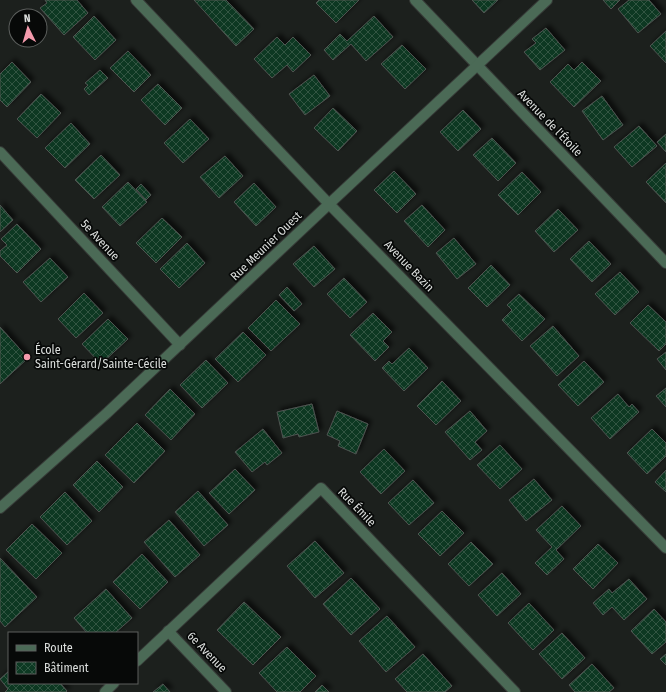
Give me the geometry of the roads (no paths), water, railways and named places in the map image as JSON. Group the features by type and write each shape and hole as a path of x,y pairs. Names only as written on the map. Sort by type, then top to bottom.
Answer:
{"street":[{"name":"Avenue Bazin","path":"136,0 329,204 666,548"},
{"name":"Avenue de l'Étoile","path":"415,0 666,263"},
{"name":"Rue Meunier Ouest","path":"0,508 107,413 547,0"},
{"name":"5e Avenue","path":"0,152 180,345"},
{"name":"Rue Émile","path":"138,660 320,488 516,692"},
{"name":"6e Avenue","path":"168,631 226,692"},
{"path":"105,692 113,684"}],"place":[{"name":"École Saint-Gérard/Sainte-Cécile","path":"27,357"}]}
